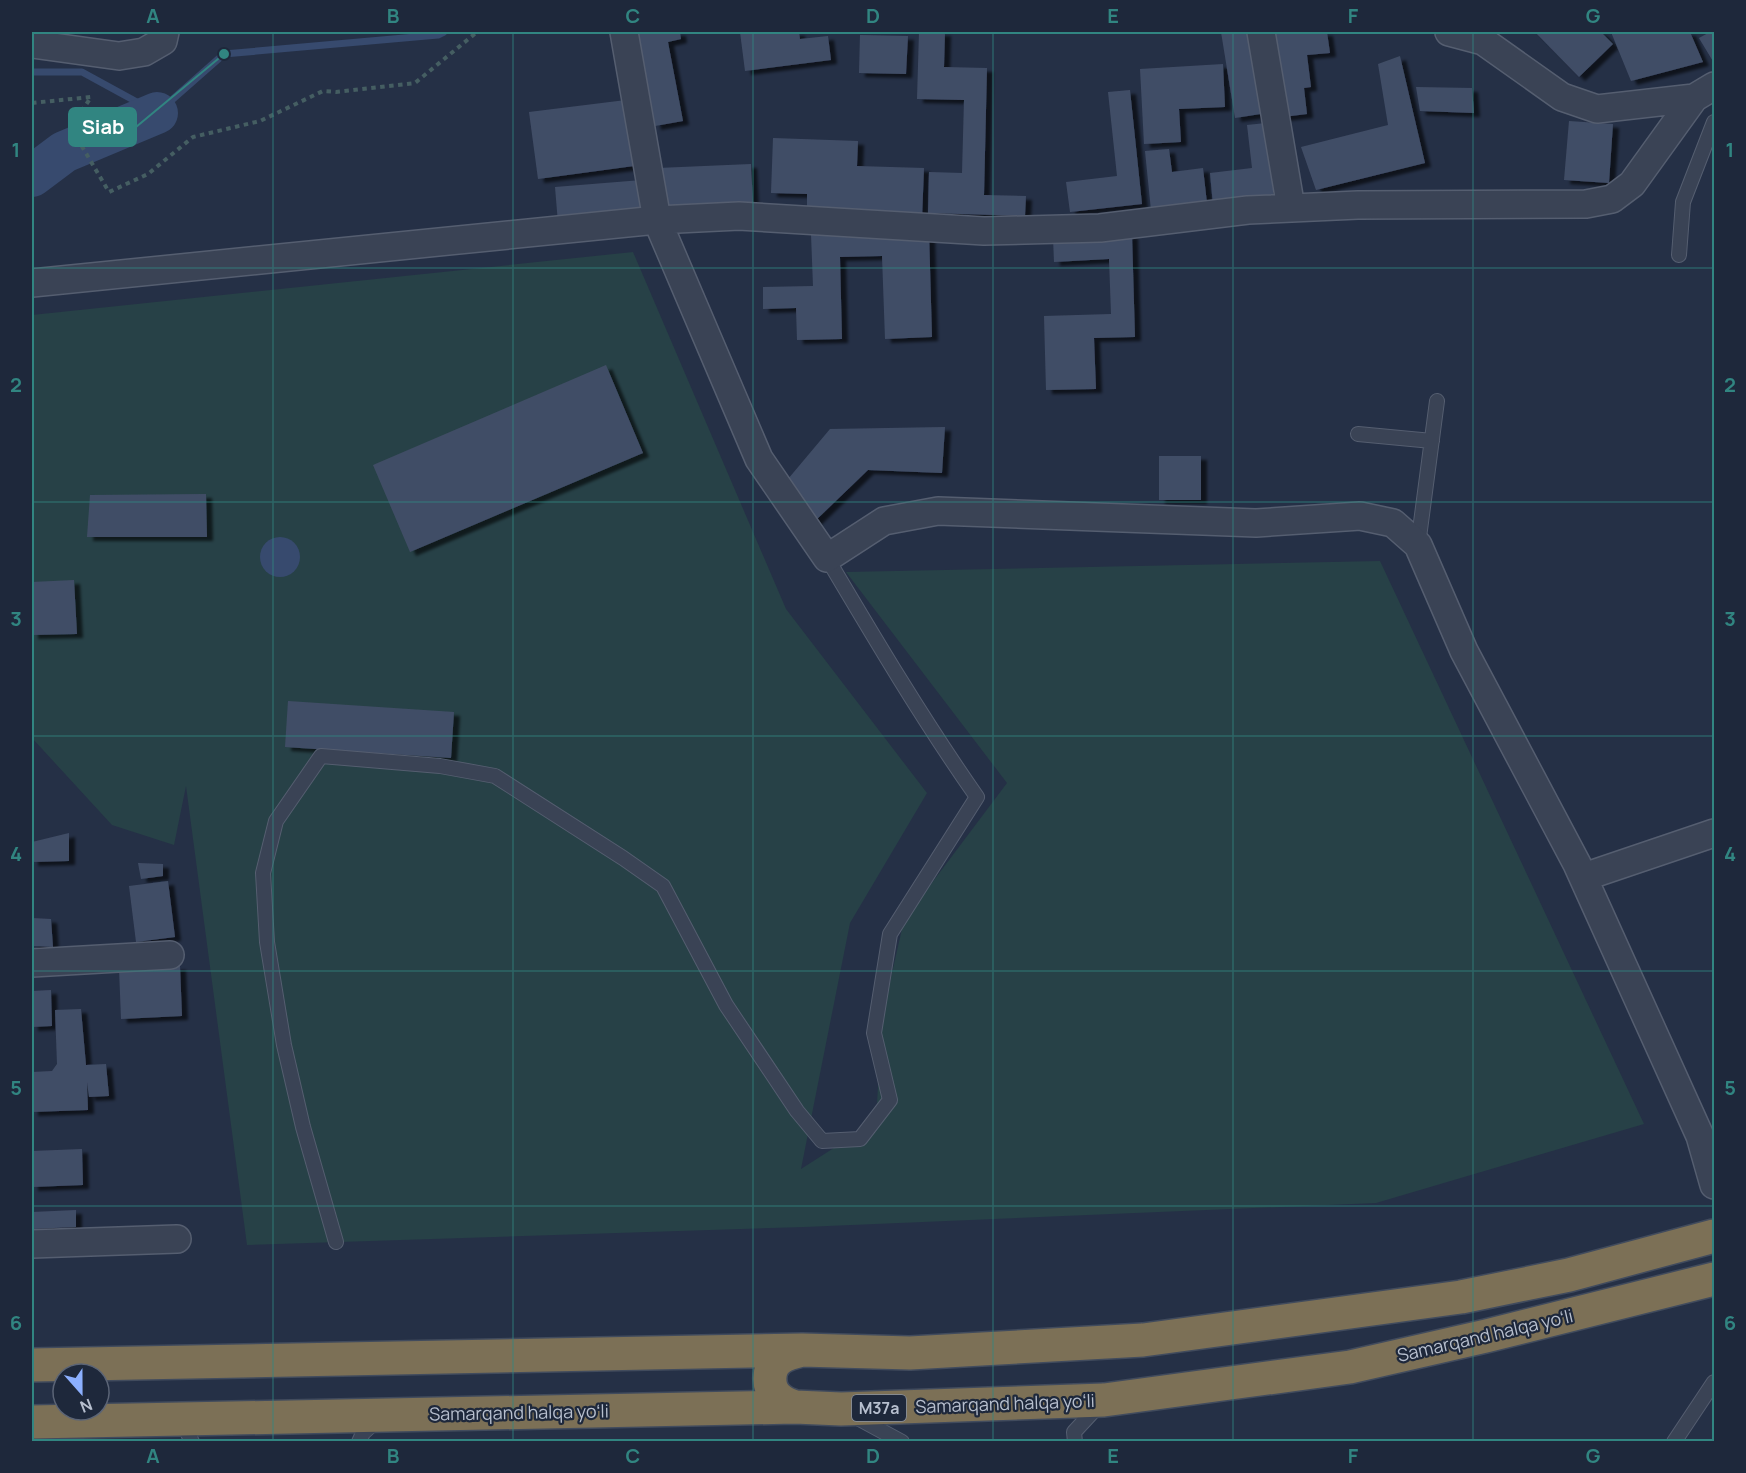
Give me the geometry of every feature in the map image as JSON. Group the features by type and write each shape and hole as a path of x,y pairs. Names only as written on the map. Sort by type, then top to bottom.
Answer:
{"highway":[{"path":"32,1365 802,1350 910,1353 1143,1340 1461,1297 1569,1275 1714,1236"},
{"name":"Samarqand halqa yoʻli","path":"32,1422 187,1430 383,1415 795,1407 842,1409 1104,1400 1350,1367 1486,1336 1714,1279"},
{"path":"795,1407 776,1397 771,1389 771,1368 778,1359 802,1350"}],"street":[{"path":"32,44 119,56 144,52 163,41 165,32"},
{"path":"624,32 657,220 759,459 827,558 884,521 938,511 1256,523 1360,516 1393,523 1418,545 1464,651 1584,877 1700,1136 1714,1185"},
{"path":"1261,32 1291,208"},
{"path":"1449,32 1483,41 1562,97 1597,110 1704,92"},
{"path":"32,283 657,220 739,216 984,231 1100,228 1248,210 1291,208 1370,205 1586,204 1612,199 1632,184 1704,92"},
{"path":"1584,877 1714,833"},
{"path":"32,963 170,955"},
{"path":"32,1244 177,1239"}],"lane":[{"path":"1679,255 1683,202 1714,122"},
{"path":"1418,545 1437,401"},
{"path":"1358,434 1432,441"},
{"path":"336,1242 303,1127 284,1045 267,942 263,873 276,821 321,756 440,766 495,776 663,886 726,1005 797,1111 822,1141 860,1139 890,1100 874,1032 890,934 977,797 900,680 827,558"},
{"path":"1674,1442 1714,1382"},
{"path":"1075,1442 1074,1432 1104,1400"},
{"path":"842,1409 902,1442"},
{"path":"359,1442 363,1433 383,1415"}],"path":[{"path":"32,103 91,97 71,128 109,192 148,174 193,137 260,121 323,91 336,92 415,83 477,32"}],"green space":[{"path":"633,252 786,609 927,793 850,923 801,1169 876,1121 882,1017 904,920 1007,783 846,572 1380,561 1644,1124 1376,1203 804,1227 247,1245 186,786 174,845 112,825 32,738 32,315"}],"water":[{"path":"280,537 288,538 294,543 299,549 299,565 294,571 288,576 280,577 272,576 266,571 261,565 260,557 261,549 266,543 272,538"}],"building":[{"path":"636,32 680,32 681,39 668,42 683,121 655,126"},
{"path":"740,32 799,32 800,39 828,36 831,60 745,71"},
{"path":"919,32 945,32 944,67 987,68 984,195 1026,196 1025,216 928,213 929,172 962,173 964,100 917,99"},
{"path":"1221,32 1254,32 1267,113 1235,118"},
{"path":"1272,32 1327,32 1330,53 1307,55 1311,87 1304,88 1307,114 1283,117"},
{"path":"1535,32 1601,32 1613,44 1579,77"},
{"path":"1611,32 1636,32 1637,34 1690,32 1703,62 1631,81"},
{"path":"1714,32 1714,63 1699,38"},
{"path":"860,35 908,36 906,74 859,73"},
{"path":"1400,56 1425,163 1316,190 1301,147 1388,125 1378,64"},
{"path":"1223,64 1225,107 1179,109 1181,142 1144,144 1140,69"},
{"path":"1416,87 1472,88 1474,113 1420,111"},
{"path":"1130,90 1142,204 1070,212 1066,182 1117,176 1108,92"},
{"path":"626,100 634,166 538,179 529,112"},
{"path":"1569,121 1613,124 1609,183 1564,180"},
{"path":"1266,123 1274,198 1213,205 1210,173 1252,168 1247,125"},
{"path":"773,138 858,141 857,166 924,168 922,219 807,215 807,194 771,193"},
{"path":"1169,149 1172,172 1203,168 1207,203 1151,210 1145,151"},
{"path":"751,164 753,205 660,210 658,168"},
{"path":"642,180 644,216 558,223 555,187"},
{"path":"929,231 932,337 885,339 882,256 840,257 842,339 797,340 796,308 763,309 763,287 813,286 811,234"},
{"path":"1132,234 1135,337 1094,338 1096,389 1046,390 1044,316 1111,314 1109,259 1054,262 1053,237"},
{"path":"606,365 643,453 410,552 373,465"},
{"path":"945,427 942,473 868,470 813,523 783,485 830,429"},
{"path":"1159,456 1201,456 1201,500 1159,500"},
{"path":"206,494 207,537 87,537 90,495"},
{"path":"74,580 77,634 32,635 32,582"},
{"path":"288,701 454,712 451,758 285,747"},
{"path":"69,833 69,861 32,862 32,842"},
{"path":"138,863 163,864 163,876 141,879"},
{"path":"168,881 175,937 136,942 129,886"},
{"path":"32,918 51,919 53,947 32,946"},
{"path":"180,966 182,1016 121,1019 119,968"},
{"path":"51,990 52,1026 32,1027 32,991"},
{"path":"81,1009 86,1065 106,1064 109,1096 89,1097 87,1082 88,1110 32,1112 32,1072 52,1071 57,1064 55,1010"},
{"path":"82,1149 83,1185 32,1187 32,1151"},
{"path":"76,1210 76,1227 32,1229 32,1212"}],"waterway":[{"path":"32,72 82,72 157,113 224,54 438,35 444,32"},
{"path":"32,176 64,152 157,113"}],"place":[{"name":"Siab","path":"224,54"}]}
